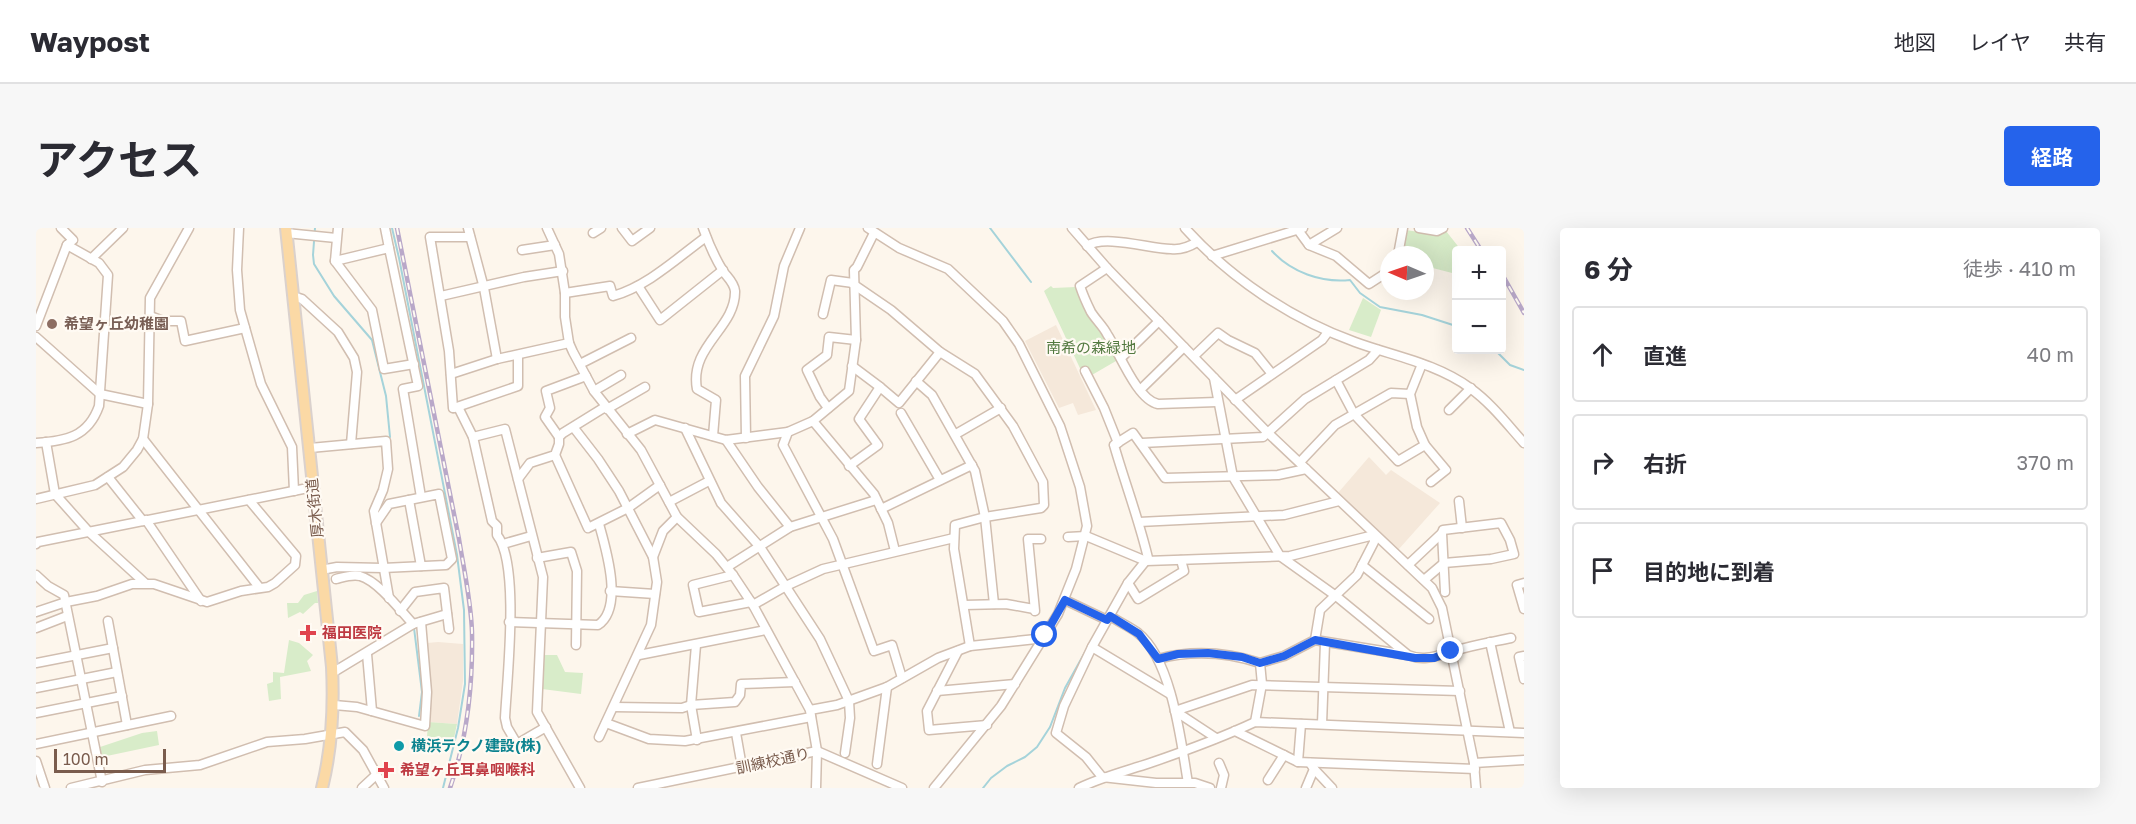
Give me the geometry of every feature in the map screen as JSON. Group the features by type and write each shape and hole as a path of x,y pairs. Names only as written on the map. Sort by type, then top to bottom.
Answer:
{"main road":[{"name":"厚木街道","path":"286,230 332,674 334,705 332,735 322,788"}],"street":[{"path":"36,326 67,245 73,240 61,228"},
{"path":"90,259 123,228"},
{"path":"36,499 84,489 108,477 130,460 143,439 148,404 150,298 189,228"},
{"path":"239,228 238,294 245,328 261,384 292,447 294,492"},
{"path":"338,228 335,261 372,310 384,369 414,364"},
{"path":"385,228 418,386 403,389 421,497"},
{"path":"468,228 484,288 497,359"},
{"path":"547,228 559,254 569,343 594,391 641,450 677,517 716,554 752,603 810,713 817,752 816,788"},
{"path":"593,233 601,228"},
{"path":"622,228 632,241 650,228"},
{"path":"746,438 745,376 774,316 784,266 800,228"},
{"path":"1072,228 1107,268 1235,400 1374,535 1424,580 1438,598 1460,691 1476,788"},
{"path":"1185,228 1212,256 1283,307 1328,332 1422,364 1471,388 1487,402 1524,443"},
{"path":"1309,245 1337,228"},
{"path":"1400,246 1403,228"},
{"path":"1419,228 1437,231 1443,228"},
{"path":"1212,256 1301,229 1309,245 1336,256 1370,284 1380,277"},
{"path":"286,230 336,238"},
{"path":"627,434 655,420 726,440 788,432 813,421 849,391 856,340 854,270 871,231 899,248 948,269 994,311 1012,331 1065,438 1080,487 1086,536 1065,600 1042,640 987,726 934,788"},
{"path":"565,293 610,286 613,296 638,286 705,232 735,290 731,309 705,348 696,369 697,389 716,400 713,436"},
{"path":"470,237 430,237 441,296 453,408 473,437 492,521 497,526 496,535 503,544 510,578 505,718 507,727 517,744 546,727"},
{"path":"1087,246 1091,243 1116,241 1172,250 1188,248 1197,242"},
{"path":"36,443 67,439 87,427 95,418 100,394 108,275 99,263 67,245"},
{"path":"522,250 555,245"},
{"path":"335,261 389,248"},
{"path":"1107,268 1080,286 1092,313 1140,390 1152,403 1158,404 1217,402"},
{"path":"638,286 660,320 723,270"},
{"path":"441,296 524,277 562,271"},
{"path":"823,314 831,280 853,284 891,310 940,352 975,374 1013,426 1043,482 1044,505 1041,508 985,517 955,525 954,538 970,646"},
{"path":"293,296 302,299 338,332 354,358 357,372 351,444"},
{"path":"150,316 163,321 182,321 185,341 245,328"},
{"path":"1121,358 1159,321"},
{"path":"1235,400 1322,340 1328,332"},
{"path":"1194,356 1218,333 1255,353 1272,374"},
{"path":"36,337 100,394 148,404"},
{"path":"580,364 631,338"},
{"path":"828,408 807,370 827,355 829,338 856,340"},
{"path":"451,374 497,359 569,343"},
{"path":"1140,390 1184,347"},
{"path":"1142,443 1263,437 1305,399 1369,360 1378,350"},
{"path":"852,366 899,403 940,352"},
{"path":"453,408 518,386 518,355"},
{"path":"1422,364 1410,394 1417,427 1425,445 1446,470 1431,482"},
{"path":"1084,371 1104,408 1118,443"},
{"path":"594,391 621,375"},
{"path":"586,376 546,391 550,408 545,417 558,437 559,444 555,455 588,528 628,508 660,485"},
{"path":"1214,378 1233,477 1280,556 1336,596 1408,656"},
{"path":"1336,380 1354,414 1398,461 1425,445"},
{"path":"916,381 932,395 975,471 985,517 994,604"},
{"path":"558,437 645,387"},
{"path":"849,466 878,445 860,419 880,387"},
{"path":"1449,410 1471,388"},
{"path":"1210,788 1195,783 1156,786 1102,777 1086,757 1056,732 1064,706 1092,647 1128,583 1148,558 1114,445 1133,433 1165,478 1278,475 1303,466 1335,425 1391,393 1410,394"},
{"path":"956,434 1001,408"},
{"path":"901,413 940,480"},
{"path":"813,421 874,494 888,523 895,551"},
{"path":"574,428 598,459 628,508 653,557 657,582 651,625 639,655 599,736"},
{"path":"685,428 721,502 760,547 820,639 849,701 850,718 845,753"},
{"path":"473,437 505,429 543,577 537,712 580,788"},
{"path":"788,432 783,445 833,539 874,651 892,645 902,678"},
{"path":"143,439 258,587"},
{"path":"726,440 758,487 790,527"},
{"path":"310,448 386,441 388,469 383,490 374,511 390,598"},
{"path":"46,442 55,494 88,531 145,584"},
{"path":"518,479 530,463 555,455"},
{"path":"881,509 972,465"},
{"path":"108,477 145,521 201,601"},
{"path":"669,502 709,481"},
{"path":"36,544 88,531 313,487"},
{"path":"321,570 337,567 383,568 446,565 452,560 439,494 389,504 376,523"},
{"path":"36,612 132,584 154,584 207,602 258,587 268,587 295,565 296,556 249,500"},
{"path":"409,500 421,566"},
{"path":"727,567 790,527 876,500"},
{"path":"1139,522 1284,515 1339,501"},
{"path":"1459,501 1462,528"},
{"path":"653,557 663,531 677,517"},
{"path":"509,622 598,625 604,621 610,613 611,570 599,524"},
{"path":"1408,565 1443,533 1443,530 1501,524 1510,540 1514,554 1491,559 1444,563 1424,580"},
{"path":"1443,533 1445,592"},
{"path":"1068,537 1086,536 1146,561 1290,556 1374,535"},
{"path":"1315,640 1320,610 1357,575 1374,542 1374,535"},
{"path":"503,544 531,536"},
{"path":"733,575 693,585 699,612 752,603 817,572 954,538"},
{"path":"964,605 1006,604 1034,610 1028,540 1041,539"},
{"path":"537,558 571,552 577,571 576,645"},
{"path":"1128,583 1138,599 1184,571 1181,560"},
{"path":"1362,565 1429,619"},
{"path":"36,575 64,596 66,602 102,782"},
{"path":"336,579 352,576 363,577 417,623 427,692 424,737"},
{"path":"1524,583 1517,585 1524,609"},
{"path":"400,610 416,592 444,588 449,629"},
{"path":"610,591 655,594"},
{"path":"1065,600 1139,634 1158,659 1175,711 1188,783"},
{"path":"332,674 417,623 447,614"},
{"path":"36,628 67,616"},
{"path":"108,621 127,725"},
{"path":"639,655 766,630"},
{"path":"1158,659 1178,654 1208,653 1242,657 1260,663 1284,656 1315,640 1415,658 1434,658 1451,651 1511,638"},
{"path":"606,723 649,739 685,741 736,733 810,713 887,687 938,658 970,646 1042,640"},
{"path":"1490,642 1510,732"},
{"path":"1322,724 1325,643"},
{"path":"696,645 691,705 697,740"},
{"path":"1092,647 1170,694"},
{"path":"36,663 113,648"},
{"path":"958,651 927,711 928,730 987,726"},
{"path":"367,654 372,711"},
{"path":"1524,656 1519,657 1524,679"},
{"path":"1255,722 1262,684 1260,663"},
{"path":"36,688 117,672"},
{"path":"614,707 682,708 691,705 735,702 740,695 741,684 795,682"},
{"path":"937,691 1015,684"},
{"path":"1175,711 1252,685 1262,684 1460,691"},
{"path":"877,764 887,687"},
{"path":"36,713 122,696"},
{"path":"334,705 357,707 426,726"},
{"path":"1175,711 1216,738"},
{"path":"36,744 171,716"},
{"path":"1079,788 1102,777 1150,763 1255,722 1524,733"},
{"path":"1298,762 1301,724"},
{"path":"1235,731 1298,762 1312,766 1474,766 1524,760"},
{"path":"71,788 145,770 200,765 267,742 345,732 363,750 384,788"},
{"path":"736,733 742,767"},
{"name":"訓練校通り","path":"638,788 817,752 902,788"},
{"path":"1268,780 1284,755"},
{"path":"36,761 45,788"},
{"path":"1219,764 1224,775 1221,788"},
{"path":"1306,788 1312,766"},
{"path":"1312,766 1332,788"},
{"path":"362,788 376,774"}],"shaded area":[{"path":"1056,325 1096,410 1078,415 1073,403 1059,408 1025,341"},
{"path":"1369,457 1386,475 1391,470 1440,503 1398,550 1338,493"},
{"path":"427,643 463,644 463,681 457,724 428,722"}],"green space":[{"path":"1405,230 1435,234 1446,231 1458,246 1452,246 1452,273 1434,268 1434,246 1402,246"},
{"name":"南希の森緑地","path":"1051,286 1078,289 1120,362 1116,361 1085,379 1044,291"},
{"path":"1363,298 1381,310 1371,337 1349,330"},
{"path":"317,591 318,603 303,614 300,612 288,618 287,603 298,603 304,595"},
{"path":"289,640 299,643 313,655 307,661 311,671 280,677 281,699 269,701 267,684 273,682 273,672 284,673"},
{"path":"543,655 557,655 565,672 583,673 581,694 542,689"},
{"path":"428,722 457,724 454,738 427,737"},
{"path":"157,731 159,745 102,757 100,747 142,733"}],"waterway":[{"path":"315,228 314,264 334,296 372,340 386,396 390,437"},
{"path":"392,228 457,555 464,610 465,684 458,728 443,788"},
{"path":"990,228 1031,282"},
{"path":"1272,251 1288,265 1307,274 1328,280 1350,280 1360,293 1380,307 1422,315 1452,325"},
{"path":"1499,354 1510,365 1524,370"},
{"path":"414,628 422,692 419,716"},
{"path":"983,788 991,778 1037,747 1050,727 1065,688 1089,645"}],"railway":[{"path":"397,228 469,597 472,652 468,711 461,750 450,788"},
{"path":"1467,228 1478,246"},
{"path":"1506,281 1524,313"}],"place":[{"name":"希望ヶ丘幼稚園","path":"52,324"},
{"name":"福田医院","path":"308,633"},
{"name":"横浜テクノ建設(株)","path":"399,746"},
{"name":"希望ヶ丘耳鼻咽喉科","path":"386,770"}],"route":[{"path":"1045,635 1065,600 1107,620 1110,616 1139,634 1158,659 1178,654 1208,653 1242,657 1260,663 1284,656 1315,640 1415,658 1434,658 1451,651"}]}
